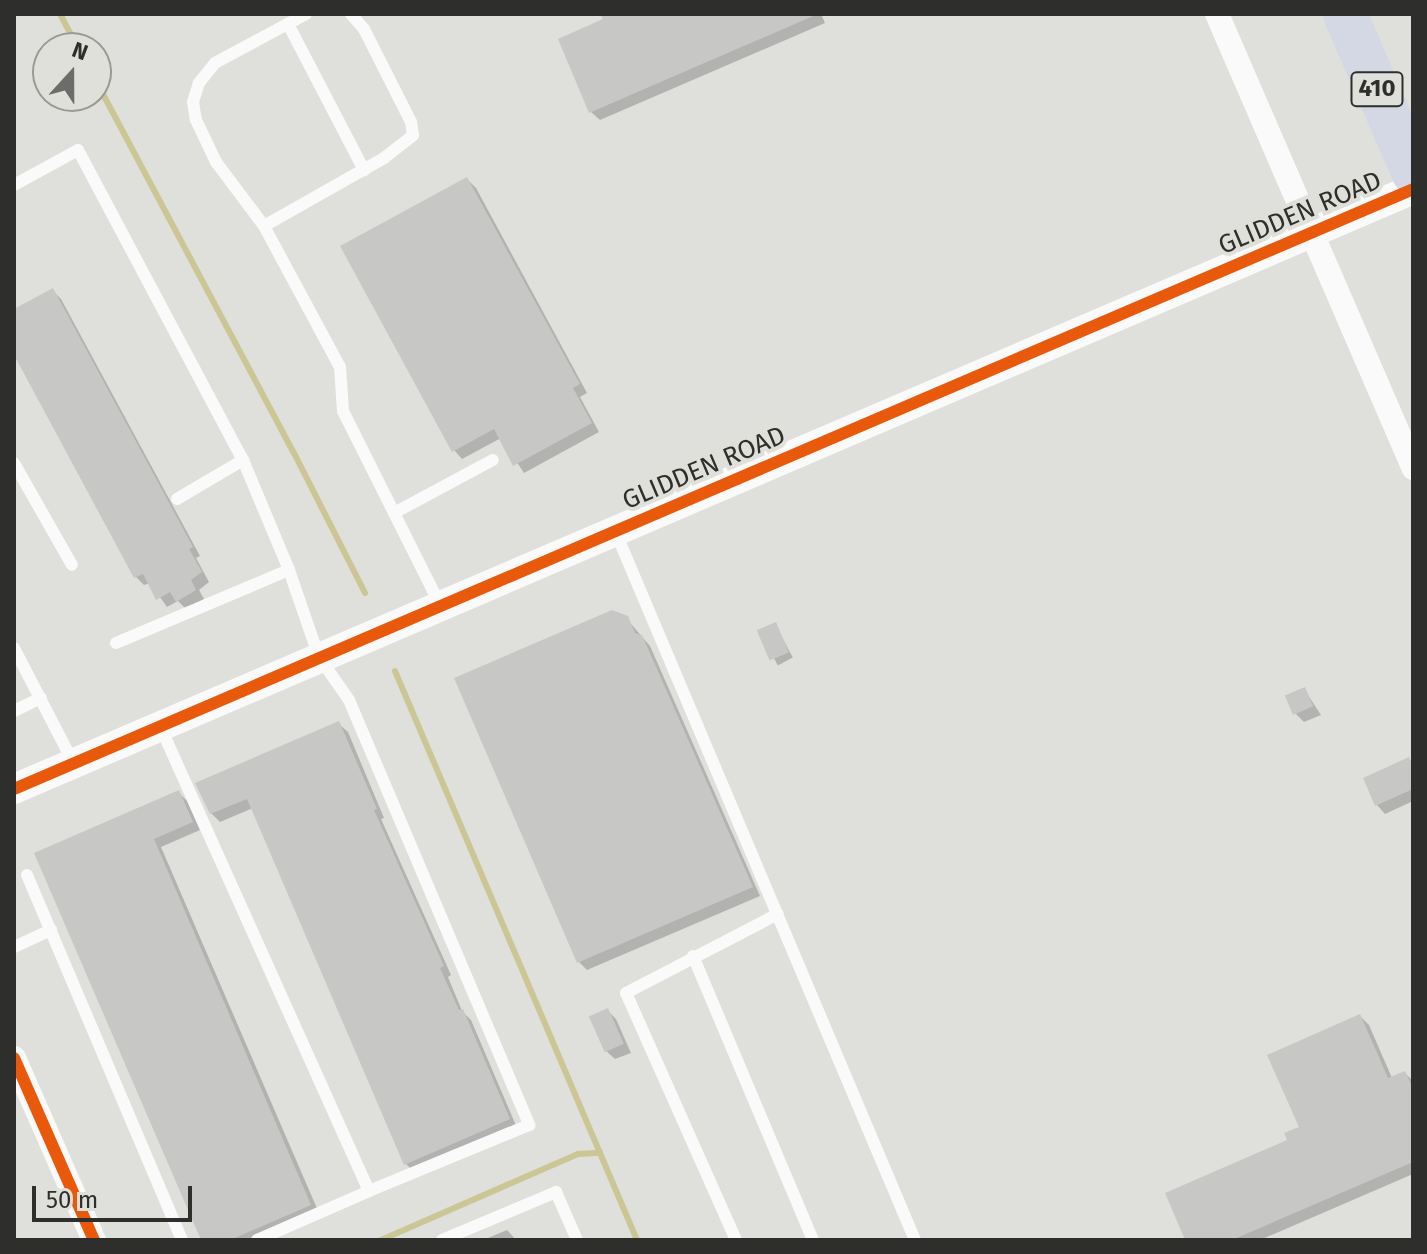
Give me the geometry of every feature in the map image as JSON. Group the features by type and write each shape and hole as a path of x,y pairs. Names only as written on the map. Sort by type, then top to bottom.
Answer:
{"highway":[{"name":"410","path":"1345,14 1412,175"}],"street":[{"path":"1217,14 1413,468"},
{"name":"GLIDDEN ROAD","path":"14,789 1313,232 1412,175"},
{"path":"14,1059 22,1097 94,1240"}],"lane":[{"path":"306,14 215,63 199,83 193,102 196,120 216,162 264,226 340,367 343,411 440,605"},
{"path":"264,226 364,170 413,135 411,122 398,95 364,29 351,14"},
{"path":"288,24 364,170"},
{"path":"14,185 78,150 243,460 289,570 319,657 349,700 529,1125 257,1240"},
{"path":"177,499 243,460"},
{"path":"394,513 493,460"},
{"path":"14,463 72,565"},
{"path":"615,530 915,1240"},
{"path":"116,643 289,570"},
{"path":"14,648 74,763"},
{"path":"14,711 41,698"},
{"path":"160,726 369,1191"},
{"path":"27,875 182,1240"},
{"path":"736,1240 626,993 778,914"},
{"path":"14,947 51,930"},
{"path":"693,956 813,1240"},
{"path":"442,1240 556,1192 577,1240"}],"building":[{"path":"600,14 818,14 589,113 558,39 603,19"},
{"path":"467,177 580,384 573,388 592,423 513,466 494,429 452,452 340,246"},
{"path":"53,288 193,547 189,549 202,572 191,580 196,590 176,602 170,592 156,600 143,574 134,578 14,355 14,309"},
{"path":"612,610 628,616 635,633 642,635 753,887 577,963 454,678"},
{"path":"776,622 789,652 770,661 757,630"},
{"path":"1305,687 1313,706 1293,715 1285,696"},
{"path":"339,721 377,809 374,810 444,966 440,968 459,1010 463,1009 510,1119 404,1165 247,799 210,814 195,783"},
{"path":"1409,757 1413,767 1413,789 1375,806 1363,778"},
{"path":"179,790 193,822 154,839 311,1205 230,1240 201,1240 34,853"},
{"path":"608,1008 624,1044 605,1052 589,1017"},
{"path":"1360,1014 1388,1078 1405,1071 1413,1088 1413,1162 1232,1240 1185,1240 1165,1193 1287,1140 1284,1133 1299,1127 1267,1055"}],"waterway":[{"path":"60,14 70,32"},
{"path":"112,111 365,593"},
{"path":"395,671 637,1240"},
{"path":"381,1240 578,1154 600,1153"}],"cycle path":[{"path":"14,789 1413,189"},
{"path":"14,1058 94,1240"}]}
